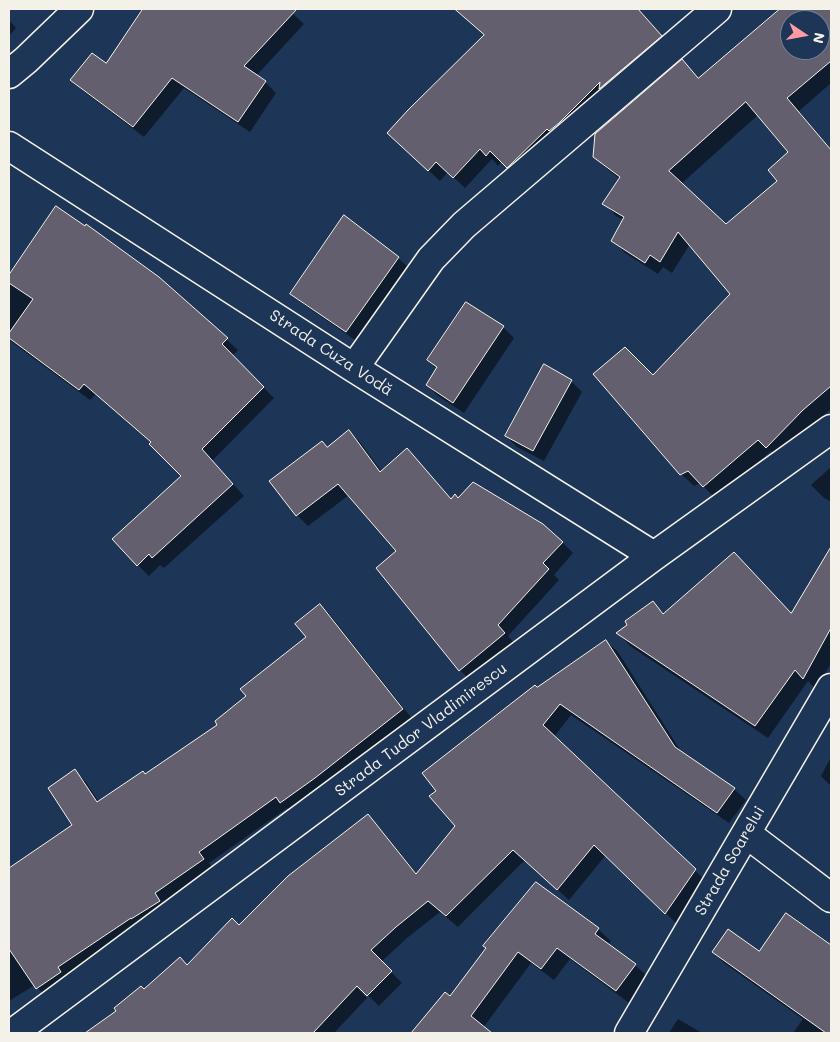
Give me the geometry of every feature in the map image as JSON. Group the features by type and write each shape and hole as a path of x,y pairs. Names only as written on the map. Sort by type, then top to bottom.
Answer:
{"street":[{"path":"9,74 79,9"},
{"path":"354,368 431,259 464,225 717,9"},
{"name":"Strada Cuza Vodă","path":"9,146 354,368 654,556"},
{"name":"Strada Tudor Vladimirescu","path":"13,1033 654,556 831,429"},
{"name":"Strada Soarelui","path":"629,1033 831,688"},
{"path":"747,834 831,898"}],"building":[{"path":"143,9 297,9 244,66 266,81 238,122 172,78 133,127 70,80 92,53 106,63"},
{"path":"455,9 638,9 662,36 599,89 600,82 559,123 549,131 547,129 507,168 490,151 486,156 480,149 453,178 436,162 428,171 387,133 484,35"},
{"path":"780,9 831,9 831,61 787,98 831,150 831,386 803,410 766,448 758,440 703,487 688,471 680,475 593,374 625,347 653,375 730,294 678,232 660,262 650,255 645,263 611,241 624,217 602,204 620,177 593,157 595,134 682,59 698,78","holes":["746,102 788,152 768,170 777,181 726,224 669,171"]},
{"path":"56,206 85,226 86,224 159,277 228,338 222,344 264,387 202,449 233,484 152,558 149,554 137,566 112,539 181,476 149,444 151,442 84,384 79,390 9,338 9,333 33,299 9,283 9,275"},
{"path":"344,215 399,257 346,332 290,294"},
{"path":"466,302 504,326 453,403 426,385 437,367 427,360"},
{"path":"544,364 572,380 533,451 505,436"},
{"path":"349,430 380,472 407,448 451,499 455,494 458,498 473,482 543,524 563,542 543,563 549,569 498,625 505,633 459,671 376,568 396,551 338,484 296,516 269,481 322,441 327,447"},
{"path":"831,547 831,628 803,679 795,670 755,726 616,633 627,625 625,621 653,601 663,614 734,552 791,613"},
{"path":"320,604 403,709 280,803 276,797 199,852 204,859 155,893 160,901 58,967 61,972 36,989 9,949 9,868 72,825 48,788 75,769 97,802 143,771 145,774 217,725 215,721 246,696 240,689 306,637 295,624"},
{"path":"606,640 675,747 735,788 717,813 560,704 543,725 696,869 665,914 594,845 557,890 513,850 446,916 428,901 396,927 371,950 392,971 367,996 357,986 313,1033 85,1033 116,1011 114,1008 141,986 144,989 180,957 187,965 232,918 239,925 288,876 368,814 416,874 455,826 429,796 436,791 422,773 535,685 537,687"},
{"path":"536,882 599,928 595,934 636,964 616,991 557,948 541,969 518,952 471,1016 492,1033 411,1033 445,992 450,996 486,948 483,946"},
{"path":"786,913 831,945 831,1033 826,1033 712,952 728,929 759,951"}]}
